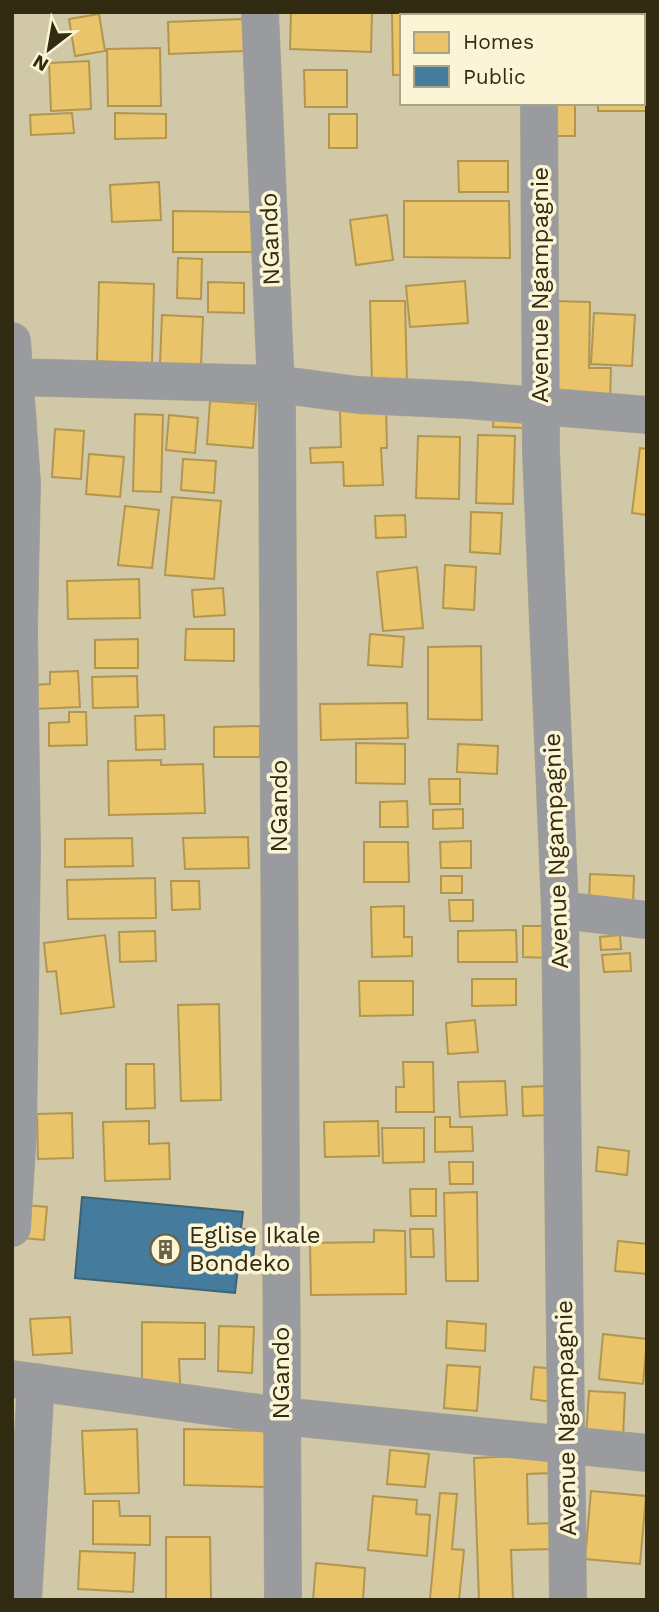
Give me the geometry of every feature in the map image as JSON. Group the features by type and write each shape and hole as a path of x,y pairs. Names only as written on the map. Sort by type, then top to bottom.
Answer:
{"street":[{"name":"NGando","path":"260,12 276,384 283,1600"},
{"name":"Avenue Ngampagnie","path":"539,105 540,407 559,910 568,1600"},
{"path":"12,1227 18,1133 22,850 19,630 22,482 13,365 276,384 358,395 647,415"},
{"path":"559,910 647,920"},
{"path":"23,1600 24,1380 281,1416 647,1453"}],"building: Homes":[{"path":"291,12 372,12 371,52 290,49"},
{"path":"392,12 416,12 400,14 400,75 393,75"},
{"path":"444,12 524,13 524,14"},
{"path":"99,14 105,51 75,56 69,19"},
{"path":"243,19 244,51 169,54 168,22"},
{"path":"160,48 161,106 108,106 107,49"},
{"path":"89,61 91,109 51,111 49,63"},
{"path":"304,70 347,70 347,107 305,107"},
{"path":"647,72 647,111 598,111 598,105 645,105"},
{"path":"556,105 575,105 575,136 556,136"},
{"path":"72,113 74,133 31,135 30,115"},
{"path":"115,113 166,114 166,138 115,139"},
{"path":"329,114 357,114 357,148 329,148"},
{"path":"458,161 508,161 508,192 459,192"},
{"path":"159,182 161,220 112,222 110,185"},
{"path":"404,201 509,201 510,258 404,257"},
{"path":"173,211 252,212 252,252 173,252"},
{"path":"387,215 393,260 356,265 350,220"},
{"path":"178,258 202,259 201,299 177,298"},
{"path":"465,281 468,323 410,327 406,286"},
{"path":"99,282 154,284 152,364 97,361"},
{"path":"208,282 244,283 244,313 208,312"},
{"path":"370,301 405,301 407,383 372,384"},
{"path":"554,301 590,302 589,368 611,368 610,401 553,399"},
{"path":"594,313 635,315 632,366 591,364"},
{"path":"162,315 203,317 201,366 160,364"},
{"path":"210,401 256,404 253,448 207,444"},
{"path":"386,409 387,448 381,448 383,485 344,486 343,462 311,463 310,448 341,447 340,411"},
{"path":"494,409 524,409 524,428 493,427"},
{"path":"135,414 163,415 161,492 133,491"},
{"path":"169,415 198,418 195,453 166,450"},
{"path":"55,429 84,431 81,479 52,477"},
{"path":"478,435 515,436 513,504 476,503"},
{"path":"418,436 460,437 459,499 416,498"},
{"path":"640,448 647,449 647,515 632,513"},
{"path":"89,454 124,457 120,497 86,494"},
{"path":"183,459 216,461 214,493 181,490"},
{"path":"172,497 221,501 214,579 165,575"},
{"path":"125,506 159,510 152,568 118,565"},
{"path":"471,512 502,513 500,554 470,552"},
{"path":"405,515 406,537 376,538 375,516"},
{"path":"445,565 476,567 474,610 443,608"},
{"path":"417,567 423,628 383,631 377,572"},
{"path":"139,579 140,618 68,619 67,581"},
{"path":"223,588 225,615 194,617 192,590"},
{"path":"186,629 234,629 234,661 185,660"},
{"path":"370,634 404,637 402,667 368,665"},
{"path":"138,639 138,668 95,668 95,640"},
{"path":"481,646 482,720 428,719 428,647"},
{"path":"78,671 80,707 33,709 32,685 50,684 50,672"},
{"path":"137,676 138,707 93,708 92,677"},
{"path":"407,703 408,738 321,740 320,704"},
{"path":"69,712 86,712 87,745 49,746 49,723 69,722"},
{"path":"164,715 165,749 136,750 135,716"},
{"path":"260,726 260,757 214,757 214,727"},
{"path":"356,743 405,744 405,784 356,783"},
{"path":"458,744 498,746 497,774 457,772"},
{"path":"161,760 161,765 203,764 205,813 109,815 108,761"},
{"path":"429,779 460,779 460,804 430,804"},
{"path":"407,801 408,827 380,827 380,802"},
{"path":"463,809 463,828 433,829 433,810"},
{"path":"248,837 249,868 185,869 183,838"},
{"path":"132,838 133,866 65,867 65,839"},
{"path":"471,841 471,868 441,868 440,842"},
{"path":"364,842 408,842 409,882 364,882"},
{"path":"590,874 634,876 633,904 589,903"},
{"path":"441,876 462,876 462,893 441,893"},
{"path":"155,878 156,918 68,919 67,880"},
{"path":"171,881 199,881 200,909 172,910"},
{"path":"449,900 473,900 473,921 450,921"},
{"path":"404,906 404,937 412,937 412,956 372,957 371,907"},
{"path":"523,926 548,926 549,958 523,957"},
{"path":"516,930 517,962 458,962 458,931"},
{"path":"155,931 156,961 120,962 119,932"},
{"path":"105,935 114,1007 61,1014 56,971 47,972 44,943"},
{"path":"620,935 621,949 601,950 600,937"},
{"path":"630,953 631,971 604,972 602,955"},
{"path":"472,979 516,979 516,1005 472,1006"},
{"path":"359,981 413,981 413,1015 360,1016"},
{"path":"219,1004 221,1100 181,1101 178,1005"},
{"path":"475,1020 478,1052 448,1054 446,1023"},
{"path":"403,1062 433,1062 434,1112 396,1112 396,1087 404,1087"},
{"path":"126,1064 154,1064 155,1108 126,1109"},
{"path":"505,1081 507,1115 460,1117 458,1082"},
{"path":"548,1086 549,1115 523,1116 522,1087"},
{"path":"72,1113 73,1158 38,1159 37,1114"},
{"path":"435,1117 450,1117 450,1127 472,1127 473,1151 435,1152"},
{"path":"149,1121 149,1144 169,1143 170,1179 105,1181 103,1122"},
{"path":"378,1121 379,1156 325,1157 324,1122"},
{"path":"382,1128 424,1128 424,1162 383,1163"},
{"path":"598,1147 629,1151 627,1175 596,1171"},
{"path":"449,1162 473,1162 473,1184 450,1184"},
{"path":"410,1189 436,1189 436,1216 411,1216"},
{"path":"477,1192 478,1281 446,1281 444,1193"},
{"path":"25,1205 47,1207 44,1240 23,1238"},
{"path":"410,1229 433,1229 434,1257 411,1257"},
{"path":"374,1230 405,1231 406,1294 311,1295 310,1243 374,1242"},
{"path":"618,1241 647,1244 647,1274 615,1271"},
{"path":"70,1317 72,1353 33,1355 30,1319"},
{"path":"447,1321 486,1324 485,1351 446,1348"},
{"path":"142,1322 205,1323 205,1359 179,1359 180,1384 142,1384"},
{"path":"219,1326 254,1327 252,1373 218,1371"},
{"path":"603,1334 647,1339 643,1384 599,1379"},
{"path":"447,1365 480,1367 477,1411 444,1408"},
{"path":"534,1367 556,1369 552,1402 531,1399"},
{"path":"589,1391 625,1393 623,1438 586,1437"},
{"path":"137,1429 139,1493 85,1494 82,1431"},
{"path":"184,1429 271,1431 270,1487 184,1485"},
{"path":"390,1450 429,1454 425,1487 387,1484"},
{"path":"550,1455 551,1473 527,1474 528,1524 554,1523 554,1549 511,1550 513,1600 479,1600 474,1458"},
{"path":"591,1491 646,1496 640,1564 585,1559"},
{"path":"440,1493 457,1494 452,1549 464,1550 459,1600 430,1599"},
{"path":"373,1496 417,1500 416,1514 430,1515 427,1556 368,1550"},
{"path":"93,1501 119,1501 120,1516 150,1516 150,1545 93,1544"},
{"path":"166,1537 210,1537 211,1600 166,1600"},
{"path":"80,1551 135,1553 133,1592 78,1589"},
{"path":"316,1563 365,1568 363,1600 313,1600"}],"building: Public":[{"name":"Eglise Ikale Bondeko","path":"82,1197 243,1212 241,1229 256,1231 252,1268 238,1267 235,1293 75,1278"}],"place":[{"name":"Eglise Ikale Bondeko","path":"166,1249"}]}
